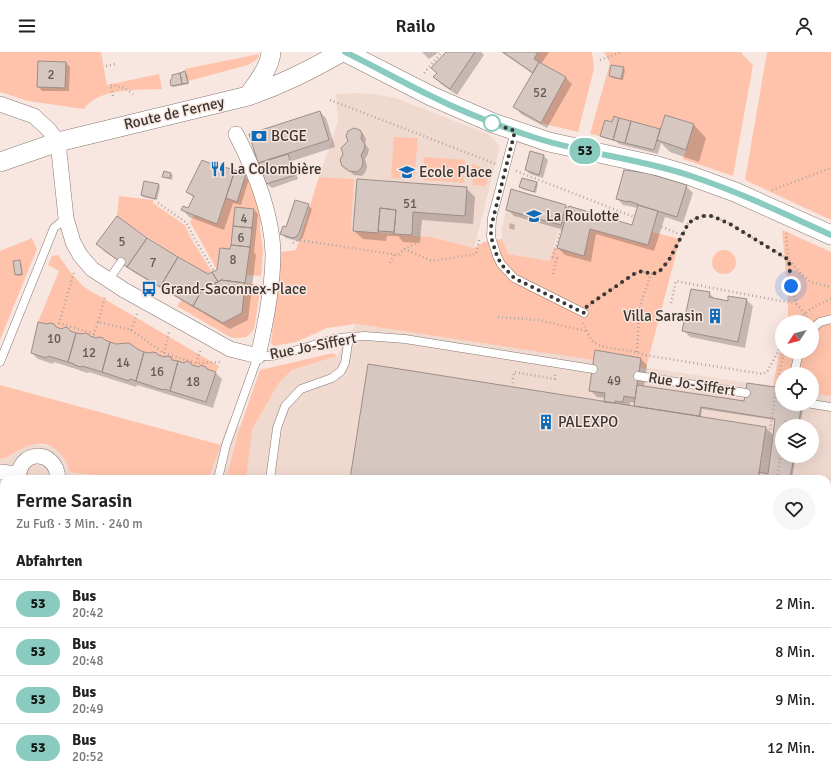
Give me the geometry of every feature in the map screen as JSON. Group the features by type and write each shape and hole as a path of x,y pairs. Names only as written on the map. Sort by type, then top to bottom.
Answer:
{"street":[{"path":"248,96 261,78 268,64 271,52"},
{"path":"344,52 469,114 515,131 571,148 658,166 691,176 735,192 831,235"},
{"name":"Route de Ferney","path":"0,162 58,142 248,96 297,77 344,52"},
{"path":"0,104 34,116 49,130 58,142"},
{"path":"236,134 248,157 263,197 273,252 270,294 258,356"},
{"name":"Rue Jo-Siffert","path":"58,142 66,218 80,255 92,269 108,281 230,349 258,356"},
{"path":"19,475 22,464 27,459 39,456 50,460 55,466 58,475"},
{"path":"0,472 14,475"}],"lane":[{"path":"515,131 492,218 491,237 495,251 501,264 514,278 584,313"},
{"path":"0,362 54,228 66,218"},
{"path":"108,281 121,262"},
{"path":"819,323 831,319"},
{"path":"271,475 278,428 285,406 301,389 332,378 341,371 345,363 349,337"},
{"name":"Rue Jo-Siffert","path":"258,356 300,350 334,339 349,337 405,339 593,369"},
{"path":"219,475 226,445 258,356"},
{"name":"Rue Jo-Siffert","path":"638,376 746,393"},
{"path":"819,405 831,407"}],"path":[{"path":"424,74 442,52"},
{"path":"600,60 622,52"},
{"path":"106,66 115,64"},
{"path":"113,96 110,85 126,88 133,94"},
{"path":"330,100 634,217"},
{"path":"768,191 831,168"},
{"path":"158,203 187,223 214,271"},
{"path":"552,274 557,258 553,257 568,206"},
{"path":"293,243 298,240 399,255 404,249 417,243 419,215"},
{"path":"775,357 767,372 763,374 644,355 637,352 603,346 595,343 586,331 582,320 587,306 634,274 642,271 651,274 659,272 669,260 688,224 694,219 703,216 712,216 730,224 789,260 802,275 811,282 831,287"},
{"path":"654,224 682,235"},
{"path":"788,230 786,236 791,286 797,304 804,314 811,308 831,299"},
{"path":"404,249 432,261 476,254 479,240 491,237"},
{"path":"390,263 394,255"},
{"path":"74,273 59,323 94,334 105,297"},
{"path":"637,352 639,314 651,274"},
{"path":"671,303 676,280 797,304"},
{"path":"131,330 137,313"},
{"path":"498,317 538,320 586,331"},
{"path":"98,322 131,330 164,353 196,363 225,362"},
{"path":"164,353 169,331"},
{"path":"196,363 201,349"},
{"path":"768,467 765,466 766,457 776,388 782,359"},
{"path":"512,387 514,372 554,378"},
{"path":"778,475 779,463"}],"shaded area":[{"path":"0,52 101,52 107,85 159,74 162,89 131,90 108,94 98,97 90,102 84,109 28,101 0,92"},
{"path":"538,52 592,52 594,69 578,132 541,123 566,77 534,59"},
{"path":"604,52 742,52 742,54 753,65 733,176 683,159 686,150 657,140 660,129 614,116 612,122 605,120 600,136 590,134 610,63"},
{"path":"767,52 831,52 831,220 745,180"},
{"path":"259,54 254,62 248,65 188,81 185,69"},
{"name":"Ecole Place","path":"336,94 374,94 396,98 488,134 500,146 474,248 431,237 351,230 354,179 319,177 338,121"},
{"path":"394,137 418,138 414,179 391,178"},
{"path":"424,157 465,160 464,183 423,180"},
{"path":"472,164 490,170 486,186 473,185"},
{"path":"319,177 354,179 351,230 431,237 474,248 484,242 502,239 508,254 549,261 554,247 584,256 590,229 647,245 652,232 680,239 646,368 356,324 327,328 296,342 274,346 271,343 281,252 296,250"},
{"path":"244,178 249,180 261,218 260,229 263,249 261,276 246,275 252,229 233,226 230,249 220,248 217,270 190,222 194,215 217,224 226,198 237,201"},
{"name":"La Roulotte","path":"511,189 566,205 549,261 508,254 502,239 502,228"},
{"path":"119,196 153,200 153,203 186,226 190,237 212,272 208,274 184,260 117,216"},
{"path":"782,230 831,252 831,396 819,394 819,367 777,367 778,359 819,359 819,315 788,315 788,295"},
{"path":"32,238 37,249 0,340 0,251"},
{"path":"724,250 733,253 736,262 733,271 724,274 715,271 712,262 715,253"},
{"path":"58,255 71,273 84,287 219,366 216,372 38,322 59,271 48,265 52,256"},
{"path":"245,283 261,285 254,329 247,337 230,337 177,306 181,300 223,323 242,313"},
{"path":"356,324 775,387 775,411 819,411 819,394 831,396 831,475 209,475 228,424 252,430 278,384 292,370 337,356"},
{"path":"333,353 337,356 292,370 278,384 252,430 246,475 227,475 239,430 260,370"},
{"path":"775,376 775,387 773,387"},
{"path":"0,385 221,445 210,475 94,475 70,472 60,453 43,444 28,446 8,457 0,459"},
{"path":"35,444 52,447 62,454 70,472 94,475 0,475 0,459 10,456 27,446"}],"building":[{"path":"446,52 475,52 450,89 433,77 437,73 431,68"},
{"path":"503,52 538,52 534,59 539,62 533,73"},
{"path":"38,61 66,62 65,88 37,87"},
{"path":"539,62 566,77 541,123 513,107"},
{"path":"611,65 624,67 621,79 609,76"},
{"path":"185,71 188,83 182,84 180,73"},
{"path":"180,73 182,84 171,86 170,81 172,75"},
{"path":"320,111 329,140 258,163 249,134"},
{"path":"665,115 694,124 686,150 657,140"},
{"path":"614,116 619,118 613,140 600,136 605,120 612,122"},
{"path":"619,118 631,121 625,143 613,140"},
{"path":"631,121 660,129 654,150 625,143"},
{"path":"354,128 360,130 362,134 361,139 365,144 361,155 363,161 362,167 357,172 349,171 342,166 340,160 343,154 341,148 348,141 346,136 348,131"},
{"path":"530,151 544,155 539,175 525,170"},
{"path":"288,154 295,175 266,184 259,163"},
{"path":"202,160 235,170 217,224 181,210 183,206 188,208 194,196 186,192"},
{"path":"235,170 246,174 237,202 226,198"},
{"path":"624,170 647,173 687,185 677,217 628,201 616,199"},
{"path":"164,171 171,173 170,178 162,177"},
{"path":"522,178 537,182 534,192 519,187"},
{"path":"357,179 467,187 465,216 413,212 412,235 394,234 396,210 380,208 378,233 353,231"},
{"path":"144,181 159,184 155,199 141,195"},
{"path":"511,189 566,205 561,225 506,210"},
{"path":"295,200 309,204 299,233 296,237 292,238 280,234 283,226 286,227"},
{"path":"638,205 658,211 648,245 590,229 584,256 557,248 569,206 632,225"},
{"path":"235,207 254,209 252,228 233,226"},
{"path":"380,208 396,210 394,232 378,231"},
{"path":"117,216 147,238 127,267 96,244"},
{"path":"233,226 252,228 250,247 231,245"},
{"path":"147,238 178,257 160,287 127,267"},
{"path":"231,245 250,247 245,283 221,280 218,282 212,272 217,270 220,248 230,249"},
{"path":"178,257 208,274 212,272 218,282 202,290 193,306 160,287"},
{"path":"20,260 22,274 15,275 13,261"},
{"path":"221,280 245,283 242,313 223,323 193,306 202,290"},
{"name":"Villa Sarasin","path":"691,289 710,292 709,297 728,301 728,296 747,299 738,342 682,331"},
{"path":"38,322 54,324 56,327 62,329 65,327 76,333 68,362 48,356 46,358 31,353"},
{"path":"76,333 85,333 96,338 103,338 110,342 102,372 68,362"},
{"path":"110,342 116,344 129,343 144,352 136,381 130,379 129,381 102,372"},
{"path":"595,350 641,358 635,398 624,396 623,402 604,402 605,393 589,391"},
{"path":"144,352 157,353 158,355 171,357 172,360 178,361 170,391 136,381"},
{"path":"178,361 184,363 187,361 192,365 199,367 201,365 216,372 206,402 170,391"},
{"name":"PALEXPO","path":"368,364 766,427 759,475 351,475"},
{"path":"747,383 775,387 775,411 801,411 799,419 775,419 701,407 699,416 634,406 637,385 744,401"},
{"path":"775,419 775,463 793,463 791,475 759,475 759,472 768,474"}],"bus line":[{"name":"53","path":"345,52 469,114 549,142 658,166 691,176 735,192 831,235"}],"place":[{"name":"BCGE","path":"259,136"},
{"name":"La Colombière","path":"218,169"},
{"name":"Ecole Place","path":"407,172"},
{"name":"La Roulotte","path":"534,216"},
{"name":"Grand-Saconnex-Place","path":"149,289"},
{"name":"Villa Sarasin","path":"715,316"},
{"name":"PALEXPO","path":"546,422"}],"route":[{"path":"492,123 515,131 495,205 491,227 493,247 497,256 501,264 514,278 584,313 587,306 634,274 642,271 651,274 659,272 669,260 688,224 694,219 703,216 712,216 755,238 789,260 791,286"}]}
